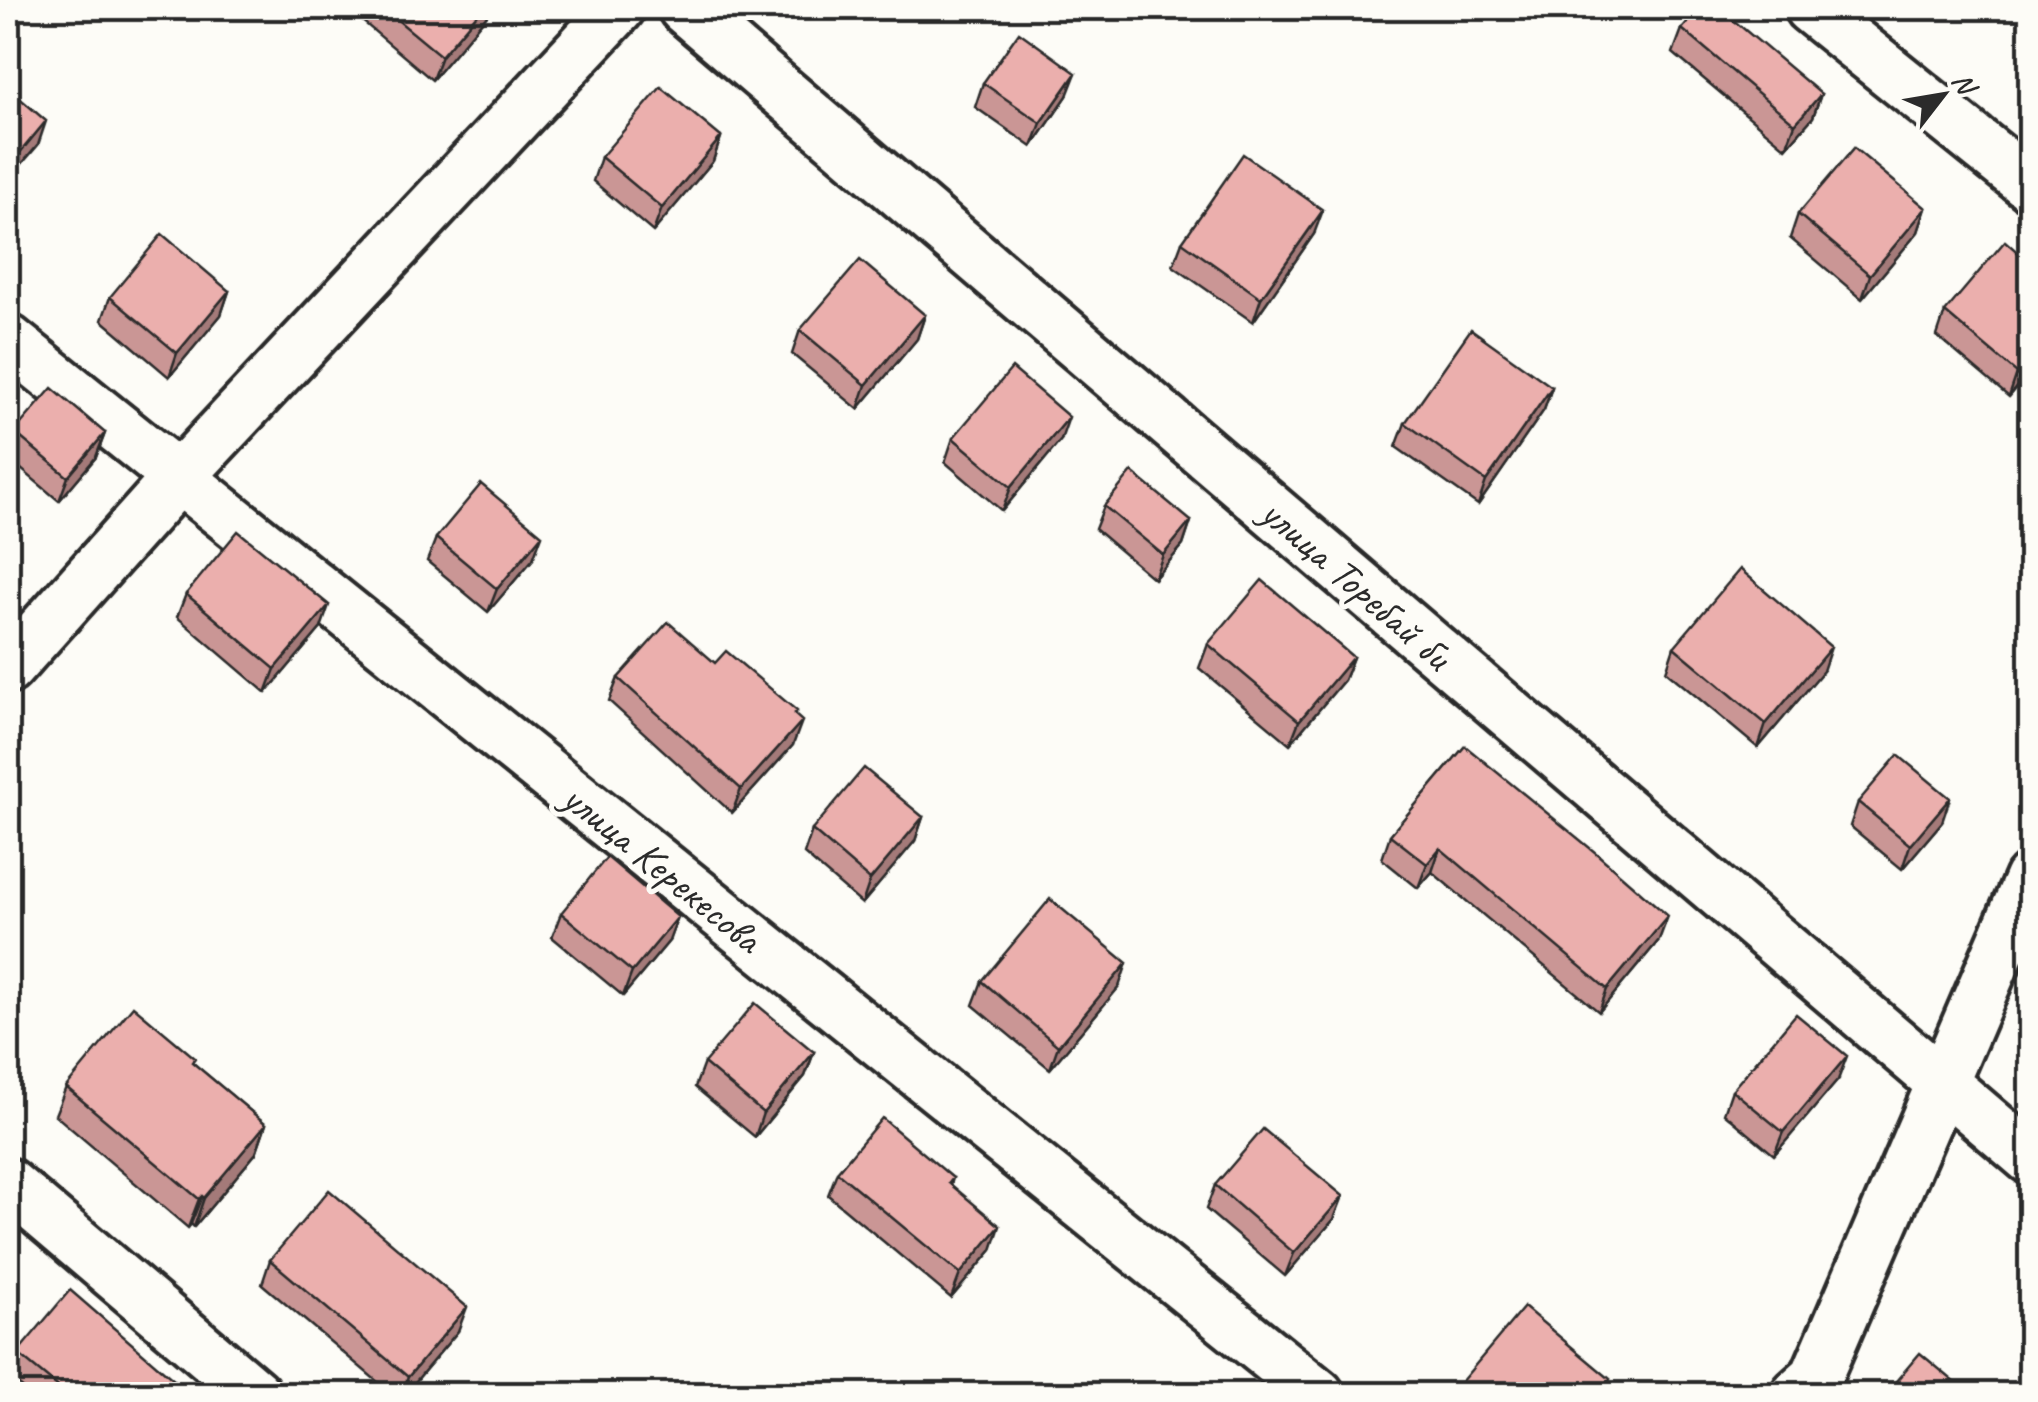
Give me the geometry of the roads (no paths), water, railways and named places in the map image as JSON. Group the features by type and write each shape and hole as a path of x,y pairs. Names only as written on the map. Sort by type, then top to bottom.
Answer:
{"street":[{"path":"8,668 178,478 619,8"},
{"name":"улица Торебай би","path":"684,8 2030,1158"},
{"path":"1810,8 2030,185"},
{"name":"улица Керекесова","path":"8,340 1318,1394"},
{"path":"1797,1394 1816,1377 2030,879"},
{"path":"8,1184 256,1394"}]}
